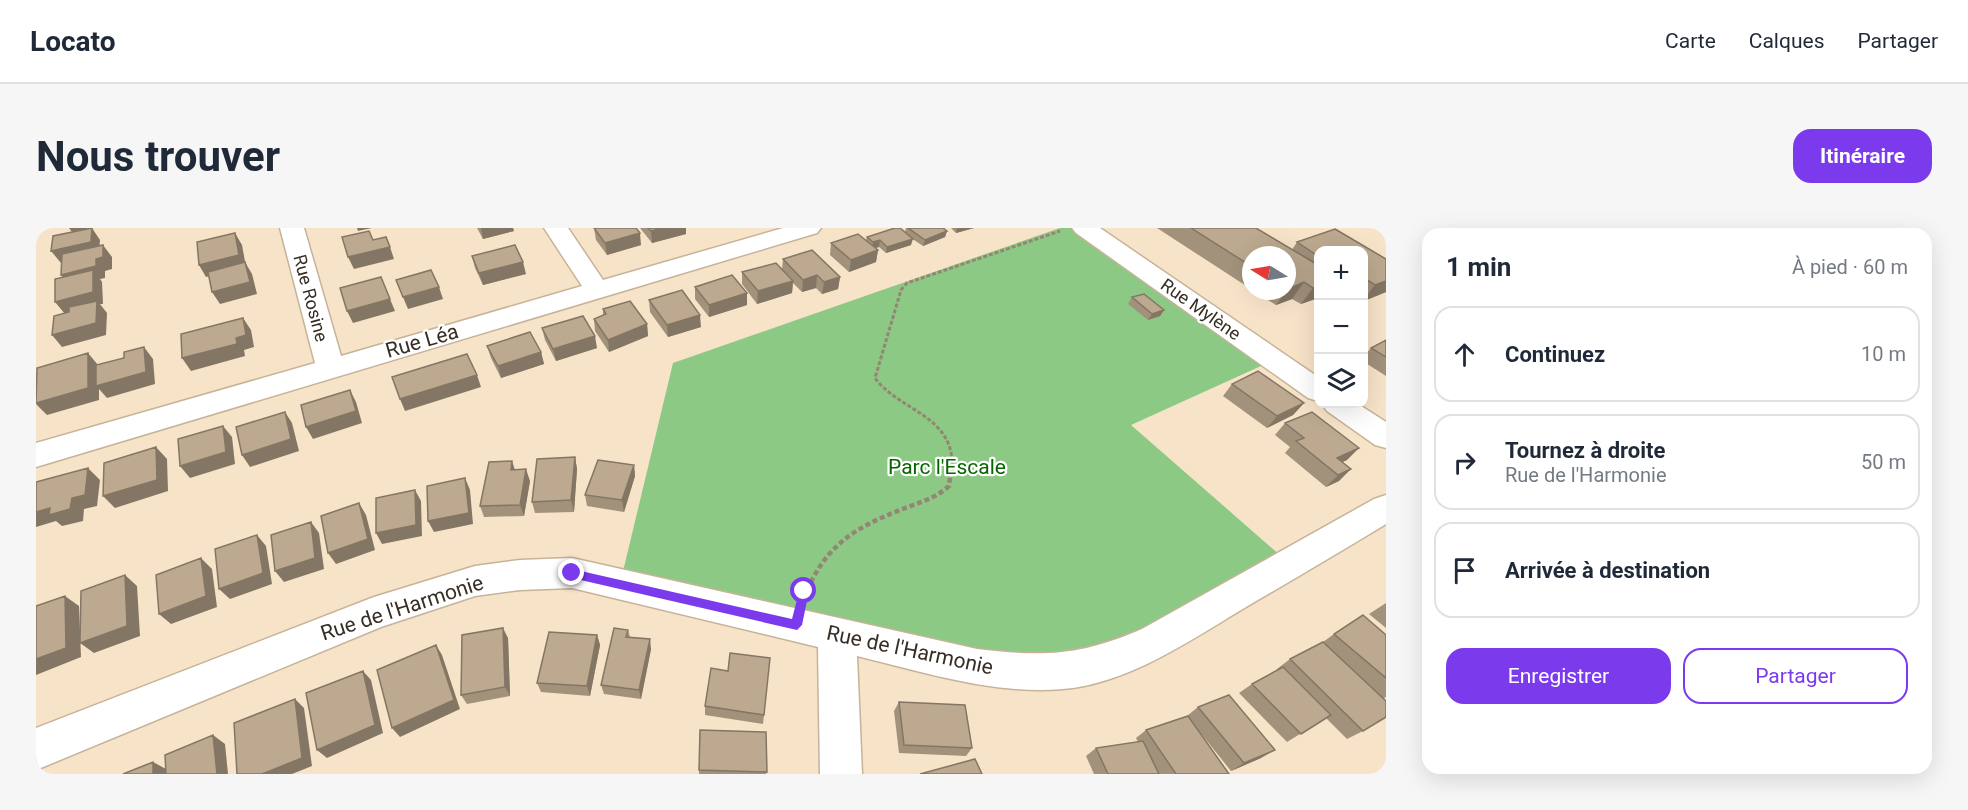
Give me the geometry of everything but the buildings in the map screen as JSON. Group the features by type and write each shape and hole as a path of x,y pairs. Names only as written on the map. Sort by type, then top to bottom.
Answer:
{"street":[{"name":"Rue Rosine","path":"292,228 330,368"},
{"path":"556,228 597,290"},
{"name":"Rue Léa","path":"36,454 809,228"},
{"name":"Rue Mylène","path":"1084,228 1314,388"},
{"path":"1343,408 1386,437"},
{"name":"Rue de l'Harmonie","path":"36,749 374,613 476,581 520,575 572,573 977,667 1020,672 1075,669 1112,660 1155,641 1386,508"},
{"path":"837,635 841,774"}],"path":[{"path":"797,625 804,591 812,584 815,570 831,548 857,528 939,495 949,486 954,461 945,437 934,422 881,388 875,378 901,290 906,283 1069,228"}],"green space":[{"name":"Parc l'Escale","path":"1060,228 1084,228 1274,360 1131,425 1289,563 1065,671 620,584 673,363"}],"route":[{"path":"572,573 797,625 804,591"}]}
